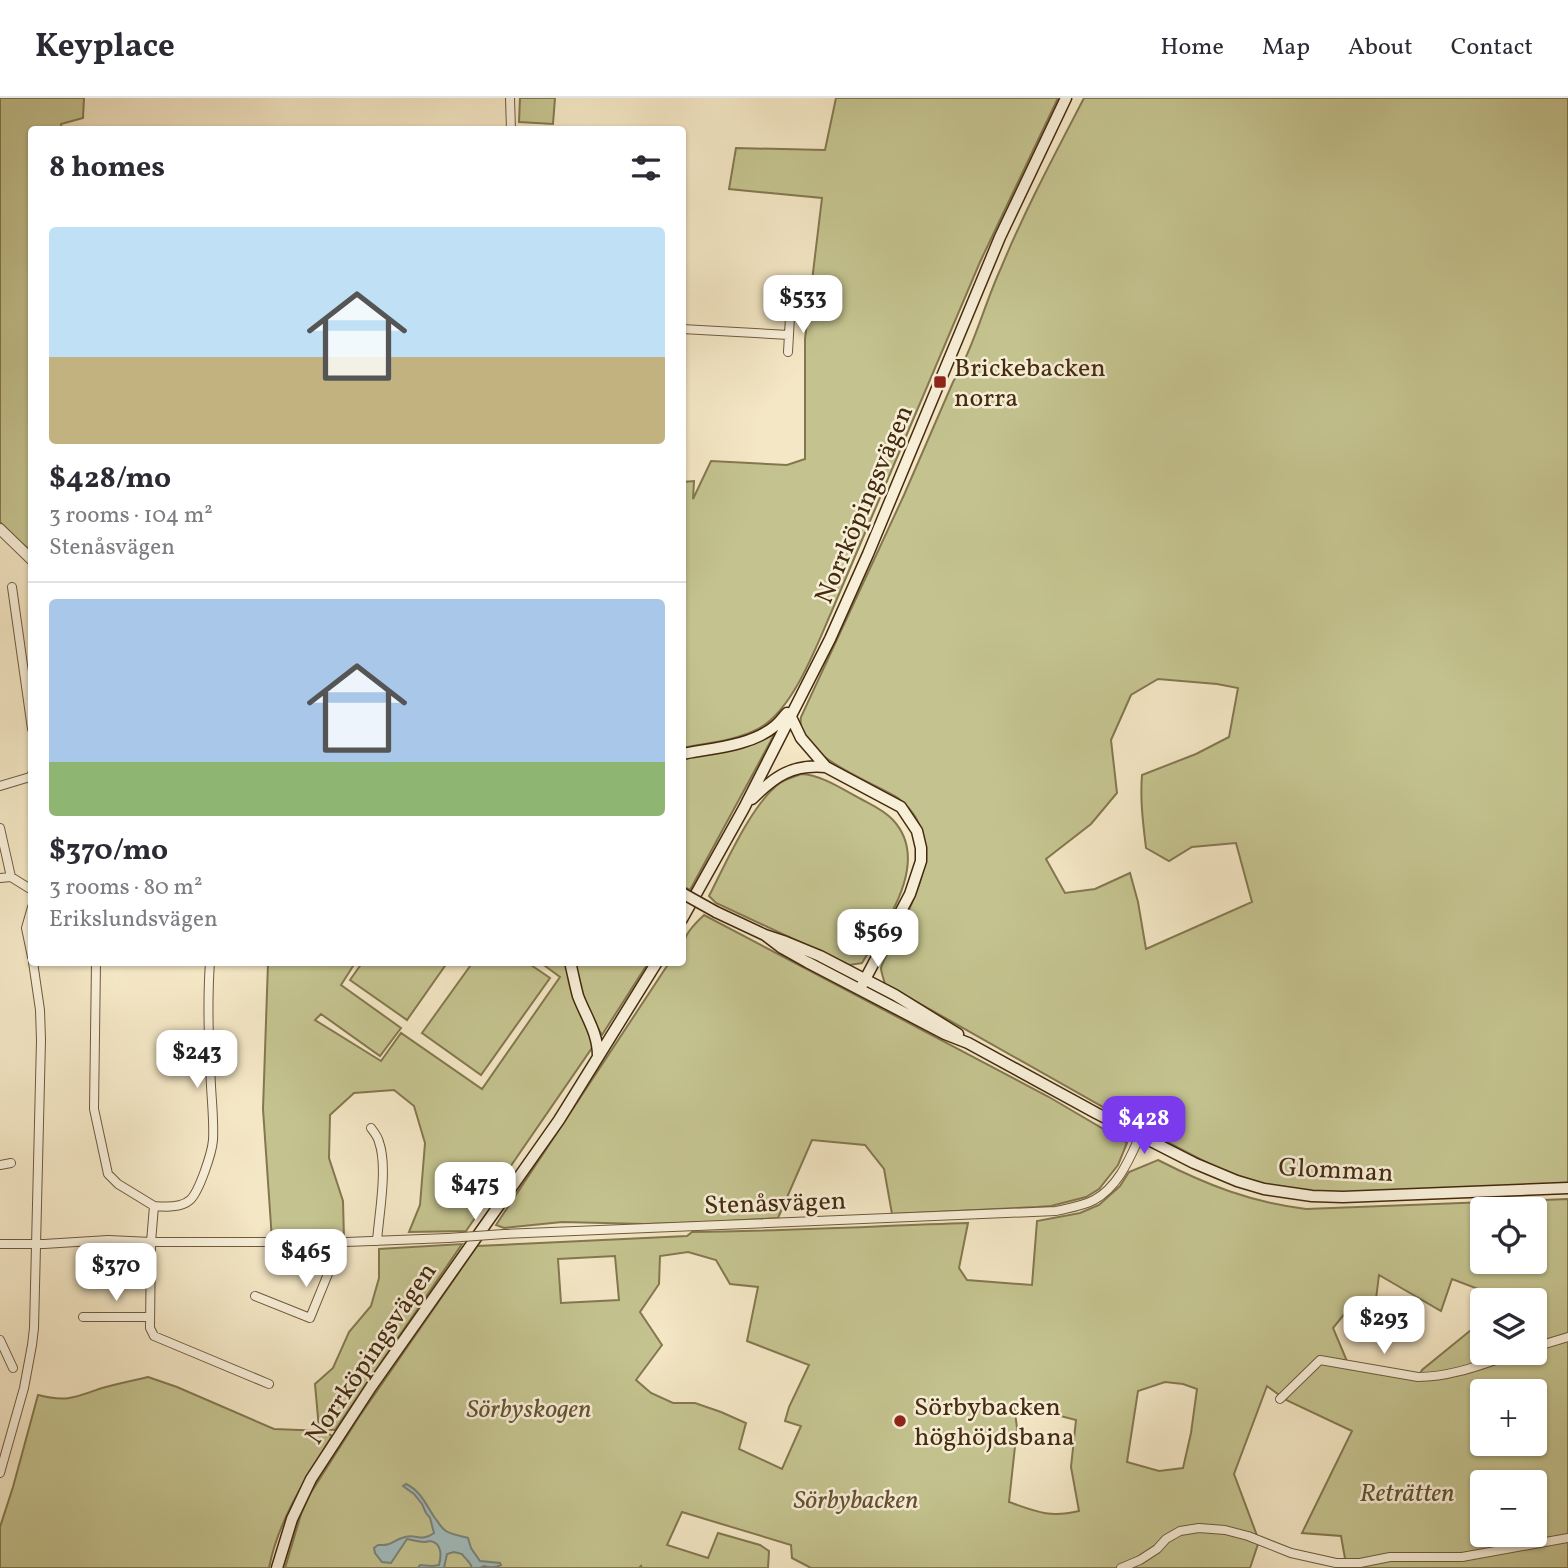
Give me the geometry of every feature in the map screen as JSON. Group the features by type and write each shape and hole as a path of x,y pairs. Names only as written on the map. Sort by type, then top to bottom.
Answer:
{"main road":[{"name":"Norrköpingsvägen","path":"686,912 744,808 830,639 996,248 1066,98"},
{"path":"686,753 730,745 763,734 777,725 797,700"},
{"path":"790,715 801,738 826,767"},
{"path":"744,808 783,773 812,765 826,767 901,807 917,831 921,861 909,894 862,984"},
{"name":"Glomman","path":"686,896 765,935 805,949 862,984 924,1012 968,1043 1007,1065 1220,1175 1264,1189 1312,1196 1371,1197 1568,1188"},
{"path":"571,966 579,998 596,1034 598,1056"},
{"name":"Norrköpingsvägen","path":"277,1568 299,1502 312,1479 371,1387 559,1120 654,966"}],"street":[{"path":"510,98 511,126"},
{"path":"788,352 790,317"},
{"path":"686,329 789,335"},
{"path":"0,529 28,556"},
{"path":"12,587 28,701"},
{"path":"0,786 28,778"},
{"path":"0,828 11,877"},
{"path":"0,878 11,877 28,888"},
{"path":"28,921 28,943"},
{"path":"0,1484 1,1467 24,1388 32,1345 41,1040 34,966"},
{"path":"96,966 94,1108 108,1174 118,1184 154,1206 166,1207 186,1203 192,1198 213,1144 210,966"},
{"path":"371,1128 379,1142 381,1155 382,1186 377,1241"},
{"name":"Stenåsvägen","path":"0,1244 108,1240 377,1241 1056,1211 1094,1200 1110,1187 1124,1169 1140,1136"},
{"path":"0,1165 11,1163"},
{"path":"154,1206 150,1317 150,1328 154,1336 269,1384"},
{"path":"255,1296 310,1318 341,1242"},
{"path":"83,1317 150,1317"},
{"path":"1547,1343 1568,1337"},
{"path":"0,1340 13,1368"},
{"path":"1280,1399 1320,1360 1418,1377 1463,1371 1481,1365"},
{"path":"1121,1568 1140,1560 1180,1531 1199,1528 1225,1530 1291,1553 1335,1563 1360,1563 1390,1557 1462,1557 1568,1538"}],"green space":[{"path":"0,98 84,98 83,118 61,126 28,126 28,549 0,522"},
{"path":"520,98 555,98 553,124 519,122"},
{"path":"836,98 1058,98 980,262 801,679 781,710 756,730 729,739 686,747 686,482 694,481 693,499 711,461 787,465 805,459 805,339 822,198 729,189 736,148 825,150"},
{"path":"1084,98 1568,98 1568,1184 1372,1193 1303,1191 1267,1185 1221,1170 1142,1129 885,984 882,965 920,882 925,850 923,834 914,815 898,798 822,755 802,731 801,717 967,355 1020,225","holes":["1158,679 1238,688 1229,737 1196,754 1142,775 1146,848 1169,861 1192,847 1236,843 1252,902 1146,949 1130,873 1095,889 1065,893 1046,859 1091,824 1117,793 1111,740 1131,695"]},
{"path":"774,735 690,890 686,888 686,758"},
{"path":"801,774 824,780 878,808 893,820 904,837 908,855 901,893 862,963 849,965 716,903 709,896 740,835 759,805 780,783"},
{"path":"704,915 1049,1097 1127,1143 1118,1165 1099,1189 1086,1197 1051,1206 892,1214 884,1169 865,1145 812,1140 778,1218 645,1224 562,1222 504,1228 496,1225 667,966 686,966 686,936"},
{"path":"268,966 353,966 341,985 401,1028 380,1056 321,1014 315,1020 381,1061 401,1033 482,1089 560,977 545,966 570,966 596,1042 466,1231 409,1232 420,1205 425,1143 414,1106 394,1090 354,1093 330,1115 329,1158 343,1201 344,1239 272,1240 263,1109"},
{"path":"360,966 445,966 407,1020 350,980"},
{"path":"470,966 532,966 550,978 481,1075 422,1033"},
{"path":"576,966 646,966 602,1035 587,1011"},
{"name":"Sörbyskogen","path":"1158,1160 1229,1191 1266,1202 1306,1209 1470,1203 1470,1274 1547,1274 1547,1200 1568,1199 1568,1568 1337,1568 1346,1564 1341,1536 1302,1533 1352,1431 1286,1400 1267,1386 1234,1474 1259,1541 1250,1568 811,1568 792,1558 791,1545 682,1512 667,1545 708,1558 718,1533 760,1545 769,1551 768,1568 285,1568 301,1514 310,1494 359,1417 477,1246 687,1236 692,1232 968,1223 959,1268 967,1280 1032,1285 1037,1221 1080,1213 1099,1205 1120,1186 1129,1172","holes":["688,1252 716,1260 730,1284 758,1287 747,1341 809,1365 785,1421 801,1426 782,1469 739,1449 746,1423 695,1403 673,1403 651,1393 636,1380 662,1345 640,1312 659,1284 660,1256","615,1256 619,1300 561,1303 558,1259","1379,1275 1441,1311 1452,1279 1476,1288 1547,1288 1547,1365 1470,1365 1470,1331 1422,1370 1418,1378 1349,1366 1333,1328 1346,1312 1368,1322 1376,1299","1165,1382 1197,1389 1183,1468 1159,1471 1127,1462 1138,1391","1014,1404 1076,1420 1071,1467 1079,1511 1044,1513 1009,1502 1017,1428"]},
{"path":"462,1244 335,1430 319,1429 315,1384 333,1368 349,1332 371,1306 379,1278 379,1249"},
{"path":"148,1377 274,1429 325,1431 332,1436 286,1516 269,1568 0,1568 0,1527 38,1395 69,1398"}],"water":[{"path":"406,1484 419,1494 444,1530 468,1538 480,1561 501,1565 472,1568 462,1554 454,1552 447,1554 444,1568 418,1568 420,1565 439,1565 439,1547 430,1541 407,1539 391,1563 382,1562 375,1553 374,1548 378,1545 387,1545 409,1536 426,1537 434,1533 422,1504 403,1486"}],"place":[{"name":"Brickebacken norra","path":"940,382"},
{"name":"Sörbybacken höghöjdsbana","path":"900,1421"}],"park label":[{"name":"Reträtten","path":"1407,1492"},
{"name":"Sörbybacken","path":"856,1499"}]}
